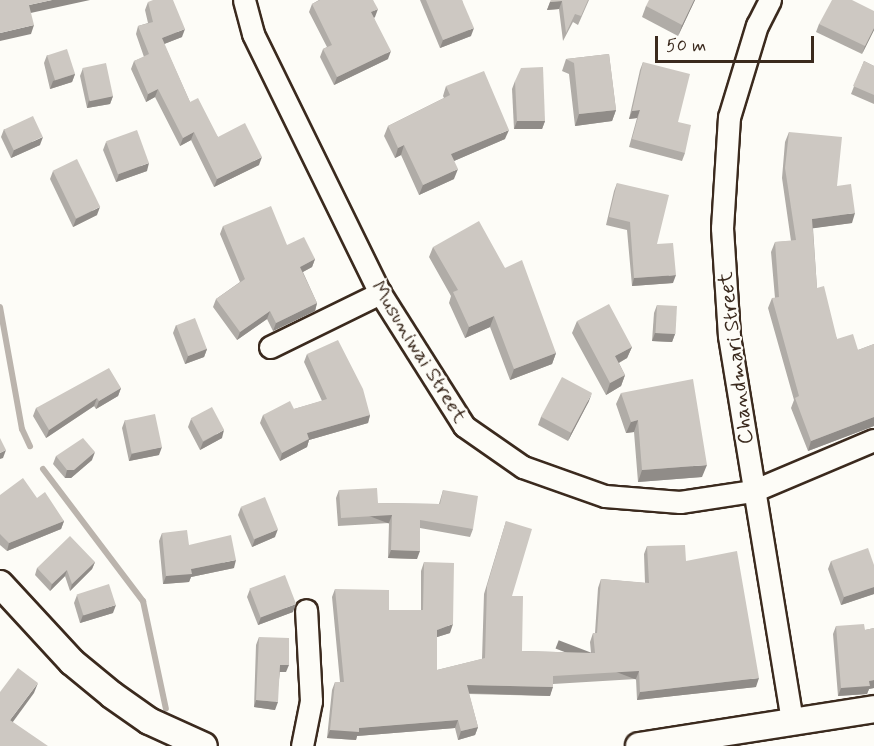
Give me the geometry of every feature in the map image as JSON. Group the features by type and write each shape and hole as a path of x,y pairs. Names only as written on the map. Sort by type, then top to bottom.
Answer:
{"main road":[{"path":"3,596 72,662 112,695 149,720 204,746"},
{"path":"639,746 792,719 874,709"}],"street":[{"name":"Musuniwai Street","path":"244,0 253,34 380,293 464,426 523,467 605,496 680,502 753,491 874,440"},
{"name":"Chandmari Street","path":"770,0 757,25 729,117 722,228 729,336 792,719"},
{"path":"270,346 380,293"},
{"path":"302,746 311,701 306,610"}],"building":[{"path":"0,0 52,0 29,5 34,25 0,33"},
{"path":"173,0 185,29 162,38 190,102 198,98 218,137 245,123 262,157 217,179 194,132 183,138 158,89 148,94 134,61 149,54 138,26 153,22 148,2"},
{"path":"320,0 373,0 378,9 371,12 391,51 337,77 323,49 332,45 312,4"},
{"path":"426,0 462,0 474,28 443,40"},
{"path":"551,0 588,0 581,16 575,14 566,33 562,1 550,2"},
{"path":"649,0 694,0 682,25 646,6"},
{"path":"832,0 852,0 874,11 874,28 865,46 819,24"},
{"path":"67,49 75,74 55,80 47,55"},
{"path":"609,54 616,110 579,114 574,63 566,59"},
{"path":"864,61 874,66 874,95 853,86"},
{"path":"643,62 690,74 678,122 691,125 685,153 632,139 640,110 632,111"},
{"path":"106,63 113,96 90,101 83,68"},
{"path":"543,67 545,121 517,121 515,81 521,68"},
{"path":"484,71 509,130 451,154 458,169 423,185 404,145 398,148 388,126 450,95 446,86"},
{"path":"33,116 43,137 14,150 4,130"},
{"path":"137,130 149,163 118,174 106,141"},
{"path":"789,132 842,137 837,186 851,184 855,213 812,219 817,288 824,286 837,339 853,334 858,350 874,344 874,417 811,441 795,398 799,396 772,298 779,297 775,242 796,240 785,168"},
{"path":"77,159 100,207 76,218 53,171"},
{"path":"617,183 669,195 657,244 673,243 676,275 634,278 630,222 609,217"},
{"path":"271,206 287,245 304,237 315,259 300,267 317,303 276,323 270,311 240,332 216,299 245,279 223,226"},
{"path":"479,221 505,268 522,260 556,353 514,369 494,316 469,327 453,292 458,290 433,247"},
{"path":"609,304 632,347 615,356 625,375 610,383 577,321"},
{"path":"657,305 677,306 676,334 656,333"},
{"path":"195,318 207,349 188,356 176,325"},
{"path":"338,340 363,389 370,415 307,433 309,439 282,453 263,415 290,401 294,409 327,399 307,354"},
{"path":"109,368 121,388 99,401 97,398 49,430 36,408"},
{"path":"562,377 592,393 571,433 541,417"},
{"path":"693,379 707,465 642,470 638,420 631,422 621,393"},
{"path":"212,407 224,430 203,441 191,418"},
{"path":"155,414 162,447 132,454 125,420"},
{"path":"0,438 6,450 0,453"},
{"path":"83,438 95,452 74,470 67,470 56,456"},
{"path":"23,478 37,498 45,492 64,521 9,543 0,534 0,495"},
{"path":"377,488 378,503 440,504 443,490 478,496 473,529 420,520 420,551 391,550 392,515 341,518 339,490"},
{"path":"265,497 278,529 254,539 241,507"},
{"path":"506,521 532,529 512,596 523,596 522,651 595,653 593,633 597,633 601,579 649,583 647,546 685,545 686,561 737,551 759,678 640,692 639,671 553,676 553,687 467,685 478,727 461,731 458,720 359,728 359,732 330,730 335,682 344,682 335,589 389,590 389,610 423,610 424,562 454,563 453,624 437,630 437,670 485,658 487,586"},
{"path":"187,530 189,545 231,535 236,560 191,569 192,574 166,576 162,533"},
{"path":"70,536 95,562 72,584 67,570 52,584 37,568"},
{"path":"868,548 874,565 874,587 844,597 831,561"},
{"path":"285,575 296,604 261,618 250,589"},
{"path":"109,584 116,605 83,615 77,595"},
{"path":"864,624 865,630 874,628 874,680 869,681 870,686 841,688 836,626"},
{"path":"259,637 289,638 289,665 280,665 278,702 256,700"},
{"path":"18,668 38,683 10,720 48,746 0,746 0,692"}],"waterway":[{"path":"0,307 22,429 30,446"},
{"path":"43,469 143,601 166,709"}]}
